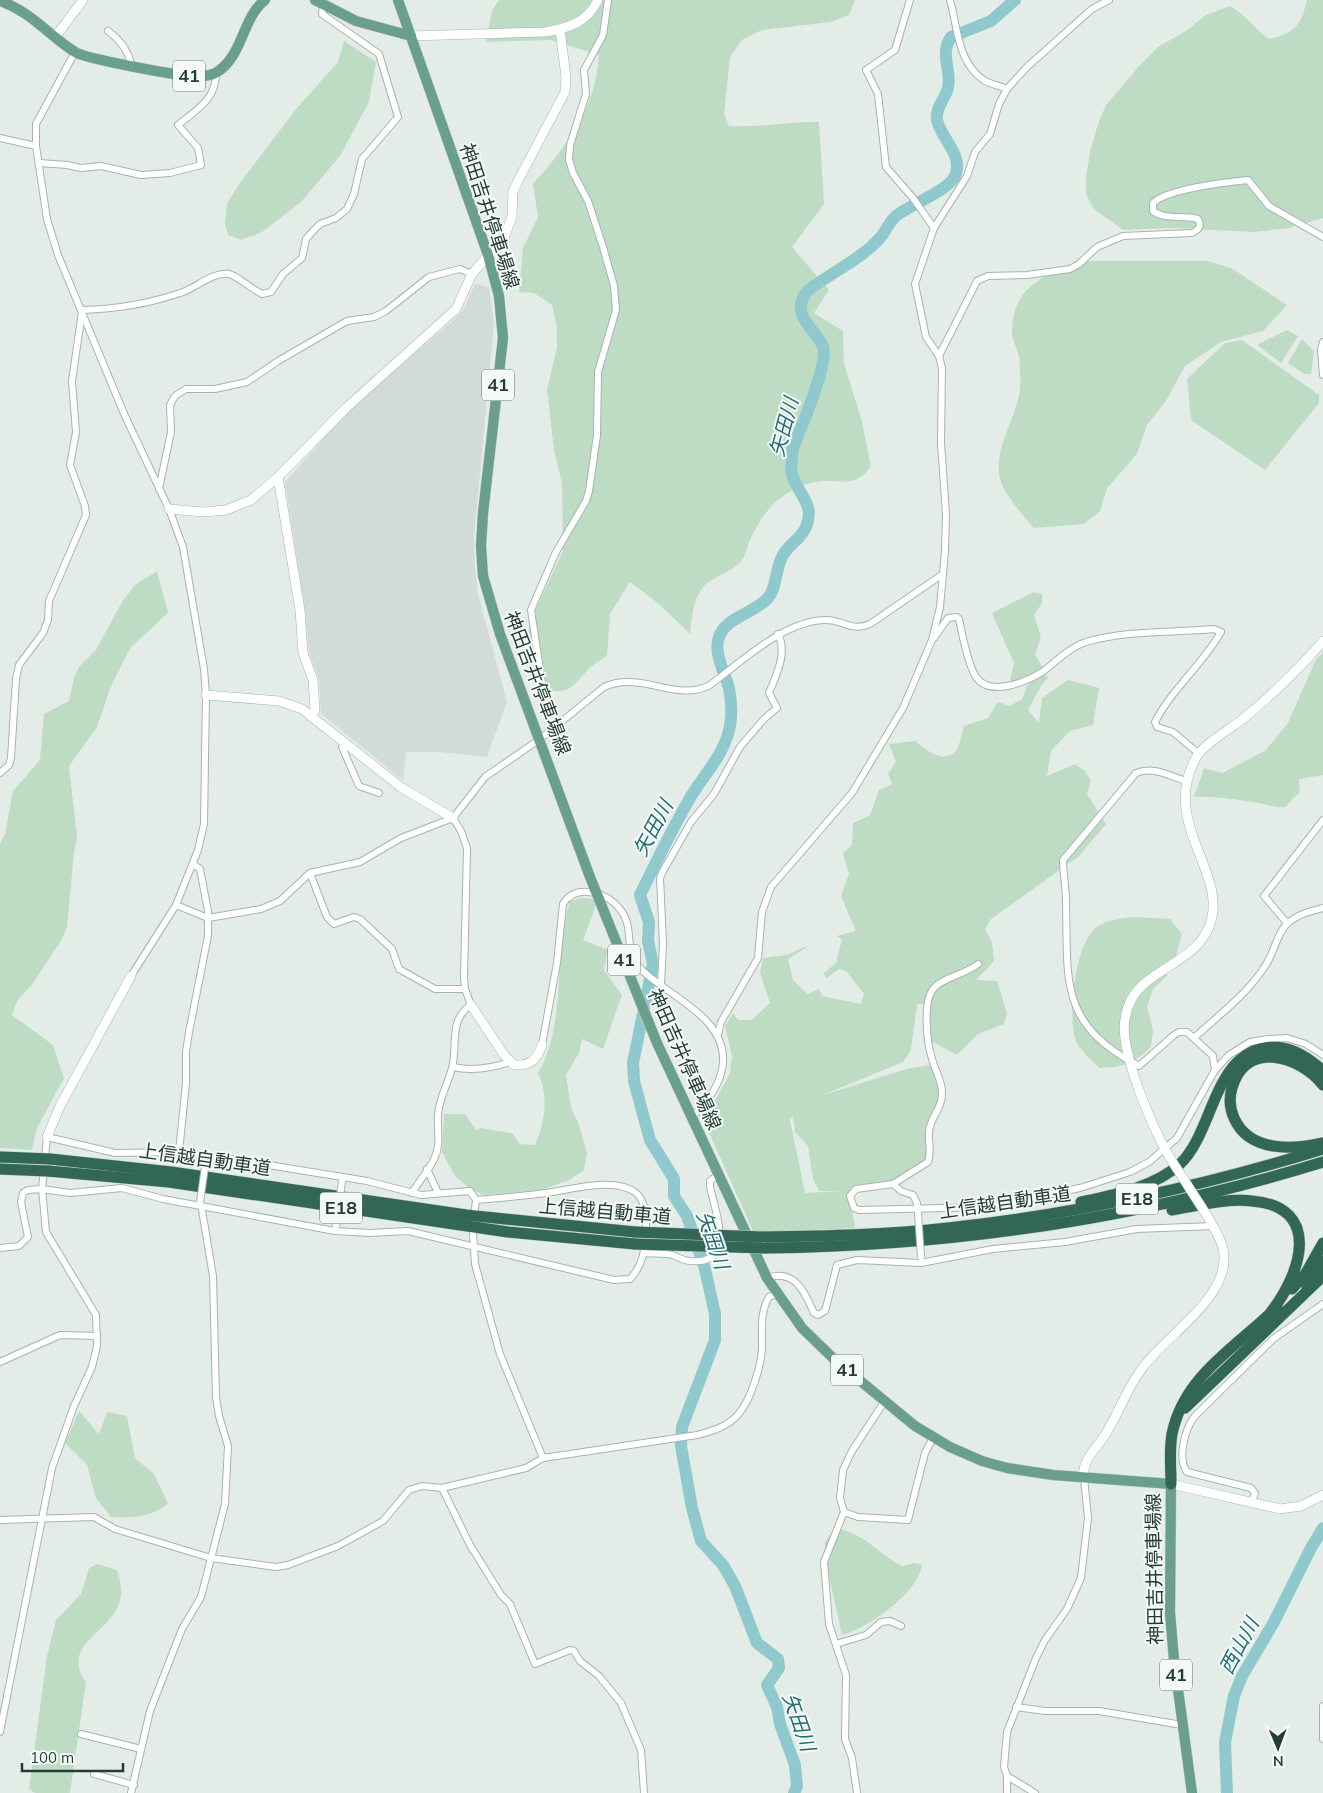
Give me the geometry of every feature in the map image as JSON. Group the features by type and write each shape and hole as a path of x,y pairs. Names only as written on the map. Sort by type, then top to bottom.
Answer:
{"highway":[{"path":"947,1228 1092,1200 1161,1177 1172,1171 1189,1153 1229,1072 1246,1055 1256,1050 1280,1047 1292,1050 1303,1055 1323,1071"},
{"path":"1323,1085 1300,1063 1280,1056 1270,1056 1251,1063 1242,1070 1236,1079 1230,1100 1232,1111 1242,1129 1261,1143 1287,1148 1323,1143"},
{"name":"上信越自動車道","path":"763,1243 947,1228 1047,1215 1145,1197 1244,1173 1323,1149"},
{"name":"上信越自動車道","path":"0,1157 500,1231 763,1243 899,1243 1000,1234 1148,1208 1248,1184 1323,1162"},
{"name":"上信越自動車道","path":"0,1169 49,1165"},
{"path":"1000,1234 1041,1231 1227,1202 1252,1200 1276,1206 1292,1220 1296,1228 1300,1248 1292,1281 1271,1312"},
{"path":"1171,1484 1171,1445 1174,1426 1187,1395 1201,1376 1271,1312 1306,1272 1323,1243"},
{"path":"1294,1306 1323,1261"},
{"path":"1174,1426 1184,1409 1199,1393 1294,1306 1323,1276"}],"main road":[{"name":"41","path":"0,1 18,7 75,52 191,76 216,73 232,56 246,24 258,6 265,0"},
{"name":"神田吉井停車場線","path":"398,0 488,255 499,296 502,338 483,513 481,546 483,576 500,634 590,877 657,1042 718,1175 777,1294 815,1342 884,1402 933,1438 964,1454 1006,1468 1084,1478 1171,1484 1170,1613 1182,1725 1192,1793"},
{"path":"319,2 356,21 411,36"}],"street":[{"path":"56,36 83,0"},
{"path":"411,36 560,30 573,26 583,20 598,0"},
{"path":"543,690 531,610 556,552 586,501 596,434 598,372 616,310 614,286 604,247 588,201 573,173 569,160 570,145 586,94 584,70 587,61 599,46 603,34 608,0"},
{"path":"910,0 896,50 866,70 878,94 886,167 913,198 934,228"},
{"path":"950,0 958,42 968,64 985,80 1007,89"},
{"path":"718,1034 721,1022 758,958 762,912 771,887 852,793 903,708 932,640 940,607 946,514 940,444 942,368 938,356 926,337 916,284 934,228 966,176 975,152 990,134 1002,95 1027,66 1092,8 1109,0"},
{"path":"82,310 117,308 156,300 182,293 205,279 224,274 231,274 262,294 270,292 284,274 302,258 306,239 314,230 320,224 336,218 347,209 354,194 362,159 398,117 379,54 322,14 319,2"},
{"path":"169,509 203,512 226,510 251,500 278,477 347,407 456,309 472,274 506,235 510,227 514,192 518,179 565,92 566,77 560,30"},
{"path":"108,31 115,36 128,52 131,64"},
{"path":"0,1732 40,1519 61,1439 92,1367 97,1336 96,1315 46,1232 42,1189 47,1137 60,1106 131,976 176,905 193,864 204,824 206,695 204,669 185,556 169,509 125,416 51,235 36,146 36,124 75,52"},
{"path":"39,163 81,168 101,166 141,175 170,173 201,165 198,148 178,125 211,97 215,88 216,73"},
{"path":"0,138 36,146"},
{"path":"938,356 978,281 988,276 1058,272 1079,264 1097,247 1123,236 1192,233 1198,231 1200,226 1198,219 1191,216 1168,216 1153,212 1153,203 1164,195 1224,182 1248,180 1269,206 1323,237"},
{"path":"159,489 171,432 170,404 180,392 186,389 215,390 247,382 278,360 347,321 374,316 386,311 429,278 460,269 472,274"},
{"path":"0,773 9,765 11,758 16,679 19,665 43,633 48,620 48,601 86,515 85,506 70,465 76,432 72,381 82,310"},
{"path":"1323,342 1321,349 1323,375"},
{"path":"278,477 300,610 303,654 313,680 315,710 312,715"},
{"path":"176,905 208,918 253,911 280,902 310,874 360,862 401,838 453,818 485,777 540,739 604,687 614,682 634,681 680,690 696,691 710,685 778,634 826,620 861,628 870,624 943,574"},
{"path":"932,640 948,618 957,617 976,678 989,686 1005,686 1023,681 1043,671 1082,643 1107,636 1214,629 1219,631 1208,654 1165,703 1156,722 1157,727 1173,732 1198,753"},
{"path":"658,983 663,943 660,878 692,822 714,794 740,747 764,719 777,708 769,694 781,660 781,640 778,634"},
{"path":"1007,1793 1007,1776 1004,1767 1007,1732 1036,1658 1045,1640 1067,1609 1081,1578 1088,1518 1083,1469 1087,1460 1105,1435 1144,1365 1197,1312 1217,1285 1224,1266 1224,1254 1220,1238 1164,1148 1142,1096 1130,1062 1125,1039 1124,1020 1129,1004 1138,990 1146,982 1183,958 1196,947 1209,927 1213,914 1210,886 1189,828 1184,800 1186,781 1198,753 1244,718 1294,674 1323,641"},
{"path":"206,695 279,701 292,705 312,715 402,788 453,818 461,831 468,859 465,989 471,1005 510,1062 514,1065 525,1066 534,1061 539,1055 557,963 561,912 567,898 577,892 594,892 608,898 622,910 628,926 628,943 633,958 643,971 706,1020 718,1034 723,1049 721,1075 705,1105 691,1118"},
{"path":"345,742 342,748 358,786 379,793"},
{"path":"1186,781 1145,769 1136,773 1063,860 1066,900 1066,967 1069,989 1077,1009 1090,1030 1120,1056 1139,1066 1179,1032 1187,1032 1195,1037 1213,1056 1215,1070"},
{"path":"1286,924 1264,896 1323,820"},
{"path":"179,1152 186,1083 186,1052 206,954 208,918 200,870 193,864"},
{"path":"310,874 328,917 334,924 354,917 360,919 392,949 399,969 435,989 465,989"},
{"path":"1195,1037 1222,1014 1267,964 1286,924 1302,914 1323,908"},
{"path":"978,964 932,989 928,1003 927,1033 931,1058 942,1091 942,1102 931,1122 929,1132 931,1155 928,1162 893,1184 856,1189 850,1196 854,1208 859,1210 917,1210 989,1207 1080,1188 1130,1172 1148,1162 1177,1138 1215,1070 1230,1055 1250,1042 1268,1038 1287,1038 1306,1044 1323,1055"},
{"path":"412,1192 435,1157 438,1142 439,1104 453,1067 453,1037 458,1020 464,1009 471,1005"},
{"path":"453,1067 462,1069 497,1066 510,1062"},
{"path":"47,1137 115,1153 179,1152 206,1158 342,1179 421,1195 470,1191 476,1200 476,1209"},
{"path":"131,1793 150,1711 182,1629 201,1597 225,1504 228,1446 219,1416 216,1397 213,1276 201,1204 206,1158"},
{"path":"427,1168 438,1193"},
{"path":"645,1253 671,1255 680,1259 698,1262 717,1252 719,1246 719,1227 710,1181 718,1175"},
{"path":"335,1228 342,1179"},
{"path":"893,1184 901,1192 913,1195 917,1210 921,1260"},
{"path":"0,1248 19,1246 28,1237 28,1229 21,1209 23,1194 28,1190 42,1189 51,1192 70,1192 122,1188 335,1228 370,1233 408,1231 614,1280 630,1279 637,1271 645,1253 646,1217 644,1205 637,1194 627,1188 589,1186 476,1200"},
{"path":"768,1278 782,1276 798,1283 814,1313 818,1315 824,1311 837,1265 856,1260 921,1260 993,1249 1065,1242 1137,1229 1213,1226"},
{"path":"473,1234 472,1246 475,1264 500,1354 543,1458"},
{"path":"0,1520 94,1517 115,1529 211,1558 276,1566 288,1565 338,1546 383,1521 409,1490 422,1486 442,1488 526,1468 543,1458 697,1435 714,1431 729,1424 738,1416 749,1400 762,1360 763,1307 769,1297 777,1294"},
{"path":"1252,1502 1255,1493 1251,1488 1187,1472 1182,1462 1187,1427 1194,1417 1273,1339 1323,1304"},
{"path":"0,1362 60,1335 97,1336"},
{"path":"857,1793 852,1758 845,1739 846,1675 829,1624 824,1562 844,1512 840,1498 844,1470 852,1451 884,1402"},
{"path":"844,1512 858,1517 908,1520 925,1453 933,1438"},
{"path":"1171,1484 1265,1506 1291,1509 1323,1495"},
{"path":"442,1488 470,1545 502,1595 510,1604 535,1664 570,1650 574,1651 580,1661 599,1676 621,1703 642,1750 644,1793"},
{"path":"836,1644 866,1635 881,1622 890,1621 900,1626"},
{"path":"1016,1706 1045,1712 1099,1710 1182,1725"},
{"path":"1323,1706 1323,1739"},
{"path":"81,1734 141,1750"},
{"path":"94,1774 134,1785"},
{"path":"1007,1776 1035,1793"}],"shaded area":[{"path":"475,284 489,287 494,324 474,537 475,566 478,594 507,702 487,757 439,752 406,752 403,780 321,714 319,679 309,652 305,611 285,482 348,411 457,317 464,309"}],"green space":[{"path":"499,0 855,0 849,15 831,22 762,30 742,40 730,57 724,114 729,126 819,122 824,204 792,247 829,290 814,313 843,331 844,364 861,418 871,466 859,478 852,481 810,483 777,500 757,525 741,561 706,584 698,595 690,634 659,604 630,582 610,614 607,656 592,666 569,689 559,691 542,690 530,675 523,651 532,617 563,551 562,483 554,450 547,389 557,348 557,327 552,305 534,293 519,292 523,248 538,217 533,184 578,125 592,92 597,74 599,55 551,40 486,42 492,11"},
{"path":"1307,0 1323,0 1323,218 1289,228 1253,232 1173,228 1123,230 1094,209 1086,194 1086,178 1090,152 1098,124 1106,105 1158,47 1186,31 1206,15 1230,6 1269,39 1278,37 1291,31 1299,22"},
{"path":"344,41 376,62 369,102 340,156 301,202 262,232 241,240 228,235 225,224 227,204 239,184 297,108 338,62"},
{"path":"1085,261 1208,261 1233,269 1287,305 1263,331 1221,342 1185,366 1166,401 1147,425 1137,454 1107,488 1100,511 1084,524 1034,528 1006,493 999,471 999,459 1020,390 1019,356 1012,333 1014,315 1026,291 1035,283 1058,270"},
{"path":"1287,330 1298,336 1281,363 1257,345"},
{"path":"1302,339 1314,351 1311,374 1304,374 1288,363"},
{"path":"1242,340 1319,395 1319,403 1265,470 1191,420 1187,379 1225,343"},
{"path":"157,571 168,613 131,647 111,686 97,727 69,766 77,838 67,927 62,939 33,983 17,1001 12,1015 53,1045 64,1078 37,1128 32,1150 0,1148 0,843 5,834 13,791 40,760 44,714 69,701 74,678 79,667 96,650 122,602 135,585"},
{"path":"1034,592 1042,594 1042,603 1034,615 1041,637 1035,654 1048,678 1041,686 1028,710 1039,723 1042,698 1068,680 1099,688 1093,725 1070,731 1051,751 1047,776 1075,764 1085,771 1091,781 1087,794 1106,824 1079,856 990,920 985,929 992,942 994,961 976,980 997,981 1007,1013 1004,1024 978,1034 957,1055 931,1041 929,1005 917,1004 911,1050 903,1062 823,1095 910,1068 932,1065 941,1091 940,1101 929,1121 926,1162 893,1182 849,1191 855,1228 754,1233 707,1128 705,1119 730,1073 732,1056 725,1026 733,1013 738,1020 752,1020 770,1003 760,973 763,958 787,955 806,946 788,959 793,980 808,994 819,989 822,996 861,1004 864,994 846,971 839,969 827,978 823,974 836,963 842,939 837,936 856,931 841,896 849,874 843,853 852,845 853,823 870,815 879,790 892,784 888,774 896,762 889,744 915,741 936,755 947,756 957,749 964,726 988,718 998,702 1010,706 1022,699 1028,684 1010,680 1014,663 992,613","holes":["793,1116 795,1132 808,1146 813,1179 819,1191 841,1191 805,1193 790,1120"]},
{"path":"1323,653 1323,775 1299,779 1300,793 1286,807 1210,797 1194,797 1204,768 1222,773 1265,751 1288,723 1316,659"},
{"path":"581,898 594,899 596,905 583,940 608,950 604,970 622,995 603,1049 582,1039 579,1053 566,1075 571,1108 578,1122 587,1153 584,1170 569,1180 541,1190 483,1195 469,1188 455,1176 442,1152 444,1114 465,1114 476,1130 480,1128 512,1133 520,1144 535,1145 543,1118 545,1099 538,1073 547,1054 553,1033 565,922 570,901"},
{"path":"1133,917 1170,919 1182,934 1176,956 1166,977 1153,989 1147,1006 1153,1030 1151,1047 1128,1064 1099,1068 1082,1050 1075,1038 1072,1014 1077,968 1085,942 1095,929 1110,921"},
{"path":"79,1411 99,1434 107,1412 127,1416 135,1458 154,1474 168,1504 148,1515 111,1517 96,1498 87,1465 65,1443"},
{"path":"842,1530 858,1536 902,1566 914,1563 922,1565 919,1576 912,1586 890,1608 865,1625 842,1635 825,1557 825,1542 831,1534"},
{"path":"97,1564 117,1570 121,1585 121,1597 115,1612 90,1640 79,1658 79,1669 86,1682 70,1793 35,1793 29,1789 47,1656 56,1620 81,1594 89,1568"}],"waterway":[{"name":"矢田川","path":"794,1793 797,1786 795,1765 780,1724 777,1707 767,1685 779,1668 778,1659 757,1643 735,1586 723,1565 701,1541 692,1508 681,1446 682,1427 715,1340 715,1314 705,1269 687,1216 674,1196 674,1179 650,1140 634,1081 633,1063 653,964 648,941 649,922 640,895 683,810 724,746 731,722 731,702 729,688 718,656 719,637 723,630 734,620 756,608 768,598 773,590 783,554 801,536 806,527 809,512 805,499 794,481 791,461 793,448 818,382 824,355 820,340 803,316 801,302 811,288 874,244 896,216 951,182 955,176 957,161 937,120 939,108 948,88 946,56 948,43 951,37 991,21 1015,0"},
{"name":"西山川","path":"1227,1793 1225,1742 1234,1696 1242,1676 1274,1622 1323,1528"}]}
